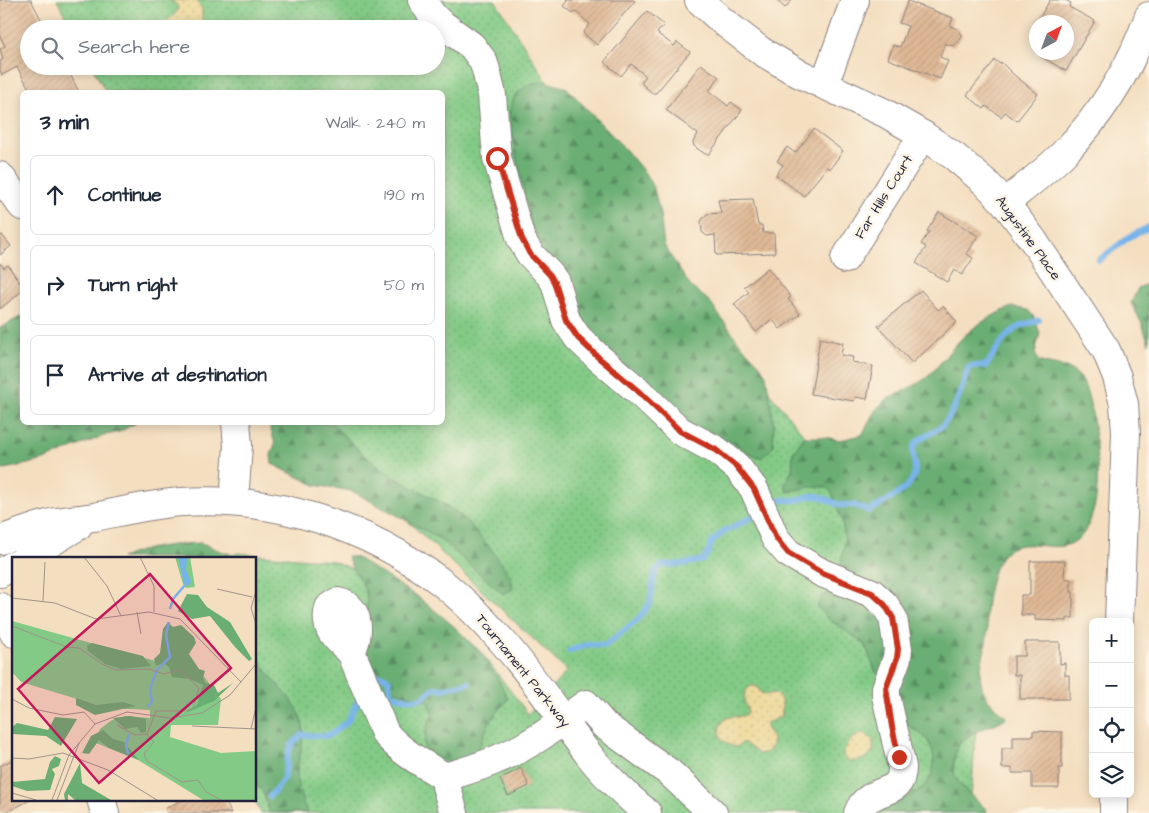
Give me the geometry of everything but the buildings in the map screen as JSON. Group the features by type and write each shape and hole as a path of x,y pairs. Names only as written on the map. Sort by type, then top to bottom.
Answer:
{"street":[{"path":"422,0 432,15 438,20"},
{"name":"Augustine Place","path":"699,0 761,51 798,73 885,113 923,135 955,157 986,183 1005,203 1032,240 1106,350 1117,377 1124,404 1126,433 1119,618"},
{"path":"824,85 856,0"},
{"path":"1005,203 1063,153 1097,114 1122,77 1141,38 1149,16"},
{"path":"445,25 472,46 483,61 492,95 497,158 522,239 530,254 550,275 554,282 571,328 578,338 680,431 716,450 737,467 754,489 771,529 788,553 822,573 872,593 885,605 893,618 898,649 897,658 886,688 886,696 902,767 902,775 899,783 892,788 866,800 858,813"},
{"name":"Far Hills Court","path":"845,259 923,135"},
{"path":"0,176 20,203"},
{"path":"234,502 238,446 236,425"},
{"name":"Tournament Parkway","path":"0,540 55,523 93,517 139,506 182,502 234,502 275,508 314,517 359,534 404,558 441,582 476,613 504,643 591,757 647,813"},
{"name":"Tournament Parkway","path":"27,557 93,517"},
{"path":"0,573 12,566"},
{"path":"0,607 12,629"},
{"path":"352,656 385,733 393,743 417,761 445,777 484,766 536,740 586,704 604,725 670,773 713,813"},
{"path":"445,777 454,813"},
{"path":"1114,798 1114,813"},
{"path":"101,800 105,813"}],"green space":[{"path":"57,0 495,0 654,249 840,480 977,715 970,813 261,813 254,800 256,557 231,557 237,553 333,561 416,595 481,652 528,714 567,671 362,478 327,425 445,425 445,90 105,90 97,75 445,75 445,20 67,20"},
{"path":"543,81 567,88 645,173 654,189 660,214 664,245 691,287 708,300 742,346 758,362 766,375 774,424 773,447 762,458 749,453 736,444 684,422 597,342 583,319 566,278 541,250 532,230 509,112 515,95 527,85"},
{"path":"1149,283 1149,344 1142,324 1131,303 1138,288"},
{"path":"1012,307 1028,310 1033,315 1040,333 1035,353 1038,361 1071,370 1080,377 1085,387 1093,417 1097,454 1097,487 1094,509 1082,536 1070,544 1061,546 1024,545 1015,547 1006,551 1001,556 994,571 987,600 987,640 980,676 982,688 987,698 1007,717 967,737 957,748 954,758 956,778 986,809 987,813 879,813 923,787 931,777 934,758 927,740 902,722 897,689 875,671 865,644 827,618 817,606 822,596 832,592 839,572 845,542 842,521 832,493 826,487 809,487 787,492 785,484 792,470 793,453 804,437 823,437 840,440 862,435 875,411 882,403 926,378 956,345 978,325"},
{"path":"20,317 20,425 132,425 119,432 106,435 41,461 0,470 0,328"},
{"path":"270,425 333,425 365,456 393,477 444,504 463,517 492,550 511,577 513,589 503,594 439,538 352,491 315,485 272,464 271,455 275,444"},
{"path":"201,543 236,557 124,557 140,551 181,544"},
{"path":"347,556 357,558 423,601 463,635 481,654 496,676 508,699 489,723 475,757 447,761 430,754 424,748 426,729 433,713 427,701 376,685 359,660 367,598 363,586"},
{"path":"256,650 264,667 291,700 301,718 303,739 297,769 297,781 307,813 270,813 262,790 256,785"}],"sand":[{"path":"170,0 196,0 202,9 202,20 168,20 176,13 177,5"},
{"path":"751,686 756,686 764,695 775,693 780,698 782,704 781,717 766,723 766,727 773,739 772,746 762,754 759,754 745,743 737,747 729,745 723,740 720,733 720,727 724,721 747,714 748,711 744,697 746,691"},
{"path":"864,733 873,740 873,751 862,760 847,760 843,756 847,744 856,736"}],"waterway":[{"path":"1099,260 1129,237 1149,227"},
{"path":"768,506 773,502 781,500 798,500 809,496 818,496 840,505 854,505 869,511 889,500 903,490 913,478 915,472 913,449 917,442 943,425 947,420 958,398 968,368 972,366 986,366 1007,336 1022,325 1039,320"},
{"path":"569,651 588,644 605,646 638,619 650,603 655,571 663,565 684,564 703,560 709,551 711,543 725,530 759,513"},
{"path":"367,675 383,676 389,680 392,694 401,698 418,699 435,688 443,689 469,683"},
{"path":"270,796 283,780 288,754 296,740 302,735 328,736 347,722 361,695"}],"route":[{"path":"497,158 525,246 550,275 558,290 566,320 578,338 680,431 716,450 737,467 754,489 771,529 788,553 822,573 872,593 885,605 893,618 897,637 897,658 888,681 886,696 899,757"}]}
